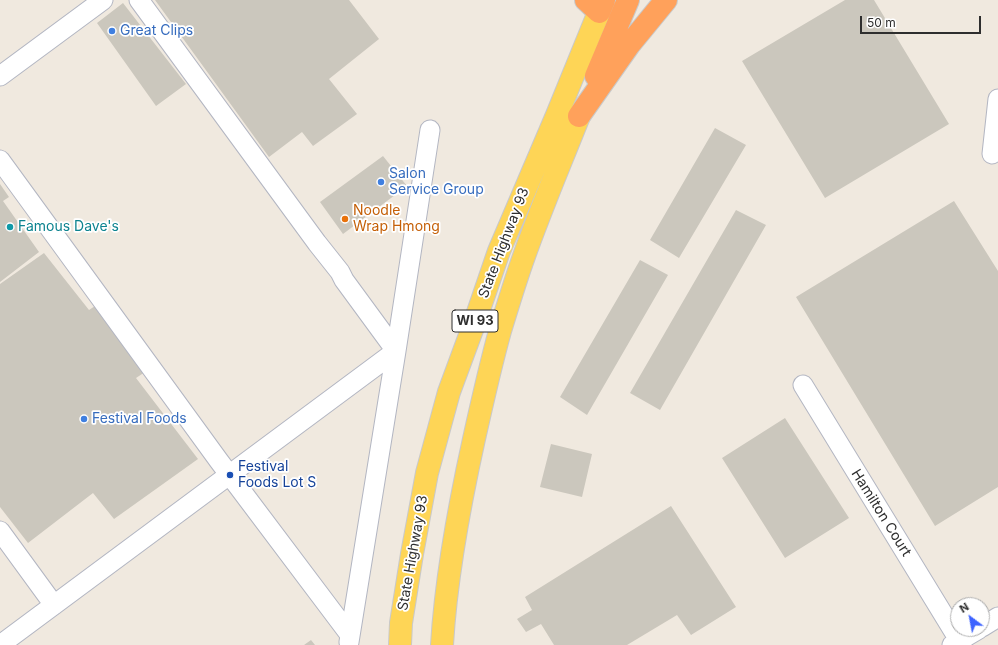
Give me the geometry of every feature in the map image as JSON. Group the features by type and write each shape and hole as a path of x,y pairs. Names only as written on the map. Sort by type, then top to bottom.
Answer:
{"highway":[{"path":"579,116 628,0"},
{"path":"579,116 629,45 666,0"}],"main road":[{"name":"State Highway 93","path":"400,645 401,623 427,472 449,392 499,251 554,122 596,4"},
{"name":"State Highway 93","path":"442,645 450,566 464,483 483,397 500,331 522,262 540,213 579,116"}],"street":[{"path":"0,76 103,0"},
{"path":"139,0 312,237 340,272 344,280 396,351"},
{"path":"992,154 998,100"},
{"path":"349,640 430,130"},
{"path":"0,160 349,640"},
{"path":"0,645 396,351"},
{"name":"Hamilton Court","path":"803,385 958,643"},
{"path":"0,531 54,605"},
{"path":"958,643 967,637"}],"building":[{"path":"155,0 349,0 379,39 329,79 357,114 313,146 302,132 269,157"},
{"path":"845,0 874,0 949,124 825,198 742,61"},
{"path":"123,3 186,84 156,106 97,23"},
{"path":"715,128 746,145 679,258 650,240"},
{"path":"383,156 407,186 343,234 320,202"},
{"name":"Famous Dave's","path":"0,184 9,197 3,201 39,252 0,282"},
{"path":"954,201 998,271 998,487 935,526 796,297"},
{"path":"736,210 766,225 660,410 630,393"},
{"name":"Festival Foods","path":"44,253 89,310 95,306 145,372 136,378 198,459 114,519 93,493 28,543 0,507 0,284"},
{"path":"640,260 668,275 587,415 560,397"},
{"path":"785,418 849,518 785,558 722,458"},
{"path":"551,444 592,454 582,497 540,487"},
{"path":"671,506 736,607 691,635 677,615 627,645 554,645 541,624 526,632 517,619 532,610 525,597"},
{"path":"311,640 315,645 304,645"}],"place":[{"name":"Great Clips","path":"112,31"},
{"name":"Salon Service Group","path":"381,182"},
{"name":"Noodle Wrap Hmong","path":"345,219"},
{"name":"Famous Dave's","path":"10,227"},
{"name":"Festival Foods","path":"84,419"},
{"name":"Festival Foods Lot S","path":"230,475"}]}
